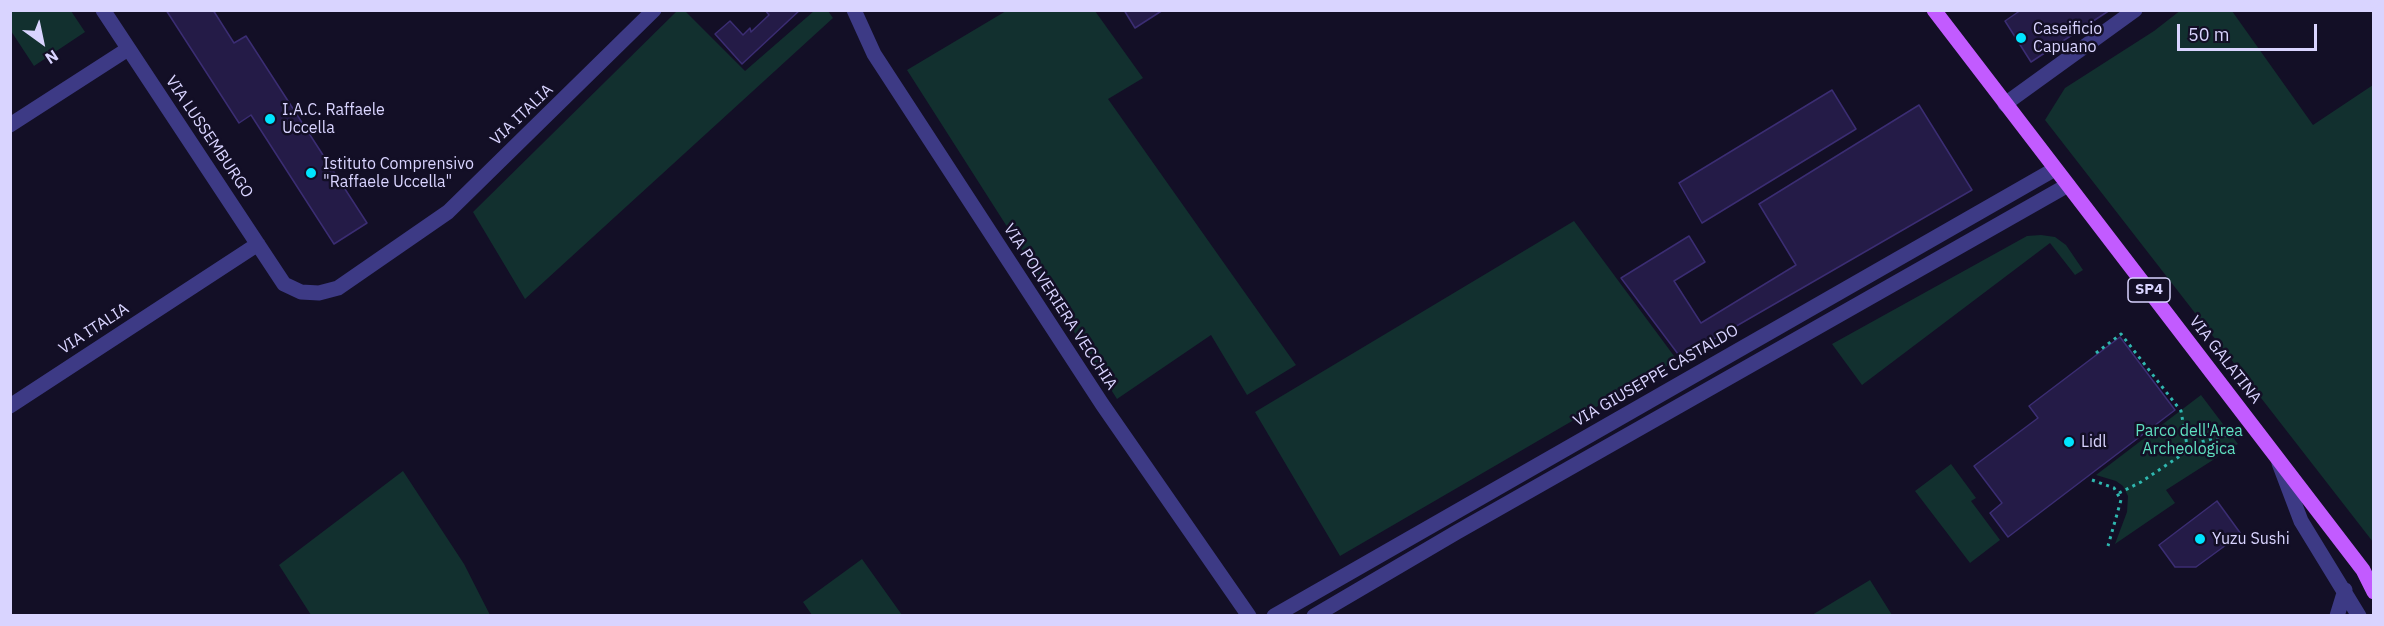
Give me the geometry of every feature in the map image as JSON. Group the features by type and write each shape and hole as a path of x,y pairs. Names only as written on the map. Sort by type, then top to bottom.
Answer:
{"main road":[{"name":"VIA GALATINA","path":"1934,10 2368,576 2373,592"}],"street":[{"name":"VIA LUSSEMBURGO","path":"103,10 284,284"},
{"name":"VIA ITALIA","path":"284,284 301,292 319,293 338,288 448,212 654,10"},
{"path":"844,10 874,54"},
{"name":"VIA POLVERIERA VECCHIA","path":"854,10 874,54 1102,404 1250,615"},
{"path":"2005,104 2135,10"},
{"path":"10,124 128,49"},
{"name":"VIA GIUSEPPE CASTALDO","path":"1272,615 2055,169"},
{"path":"1314,615 2068,186"},
{"name":"VIA ITALIA","path":"10,406 258,244"},
{"path":"2276,455 2301,521 2360,615"},
{"path":"2337,615 2345,590"},
{"path":"1264,615 1272,615"}],"path":[{"path":"2096,353 2121,334 2181,411 2188,451"},
{"path":"2119,494 2201,442 2236,432"},
{"path":"2092,480 2107,484 2119,494 2120,510 2108,546"}],"green space":[{"path":"2181,10 2232,11 2313,125 2373,85 2373,542 2045,120 2065,88 2154,31"},
{"path":"10,11 71,11 85,32 34,66 11,31"},
{"path":"677,11 685,11 745,71 814,11 828,11 833,18 525,299 473,212"},
{"path":"1006,11 1095,11 1143,78 1108,99 1296,365 1247,395 1211,335 1117,399 907,70"},
{"path":"1574,221 1677,360 1340,556 1255,412"},
{"path":"2027,236 2055,237 2066,245 2083,270 2075,275 2050,243 1862,385 1832,344"},
{"name":"Parco dell'Area Archeologica","path":"2201,395 2238,444 2166,490 2175,503 2115,544 2127,512 2128,496 2123,486 2116,481 2096,475"},
{"path":"1951,464 1976,498 1971,501 2000,540 1970,563 1915,491"},
{"path":"403,471 464,564 490,615 311,615 279,565"},
{"path":"862,559 902,615 812,615 803,602"},
{"path":"1870,580 1892,615 1812,615"}],"building":[{"name":"Istituto Comprensivo \"Raffaele Uccella\"","path":"166,10 213,10 234,43 246,36 367,223 334,244 251,115 239,123"},
{"path":"765,10 800,10 742,64 715,34 730,21 743,35 750,28 751,32 769,15"},
{"path":"1124,10 1163,10 1135,28"},
{"path":"2021,10 2110,10 2031,62 2005,21"},
{"path":"1832,90 1856,129 1702,223 1679,183"},
{"path":"1919,105 1972,190 1681,358 1621,278 1689,236 1705,262 1674,281 1701,323 1796,265 1759,204"},
{"name":"Lidl","path":"2120,337 2175,410 2008,537 1990,513 2002,503 1974,466 2038,418 2029,406"},
{"name":"Yuzu Sushi","path":"2217,501 2241,534 2196,567 2175,567 2159,545"}],"place":[{"name":"Caseificio Capuano","path":"2021,38"},
{"name":"I.A.C. Raffaele Uccella","path":"270,119"},
{"name":"Istituto Comprensivo \"Raffaele Uccella\"","path":"311,173"},
{"name":"Lidl","path":"2069,442"},
{"name":"Yuzu Sushi","path":"2200,539"}]}
